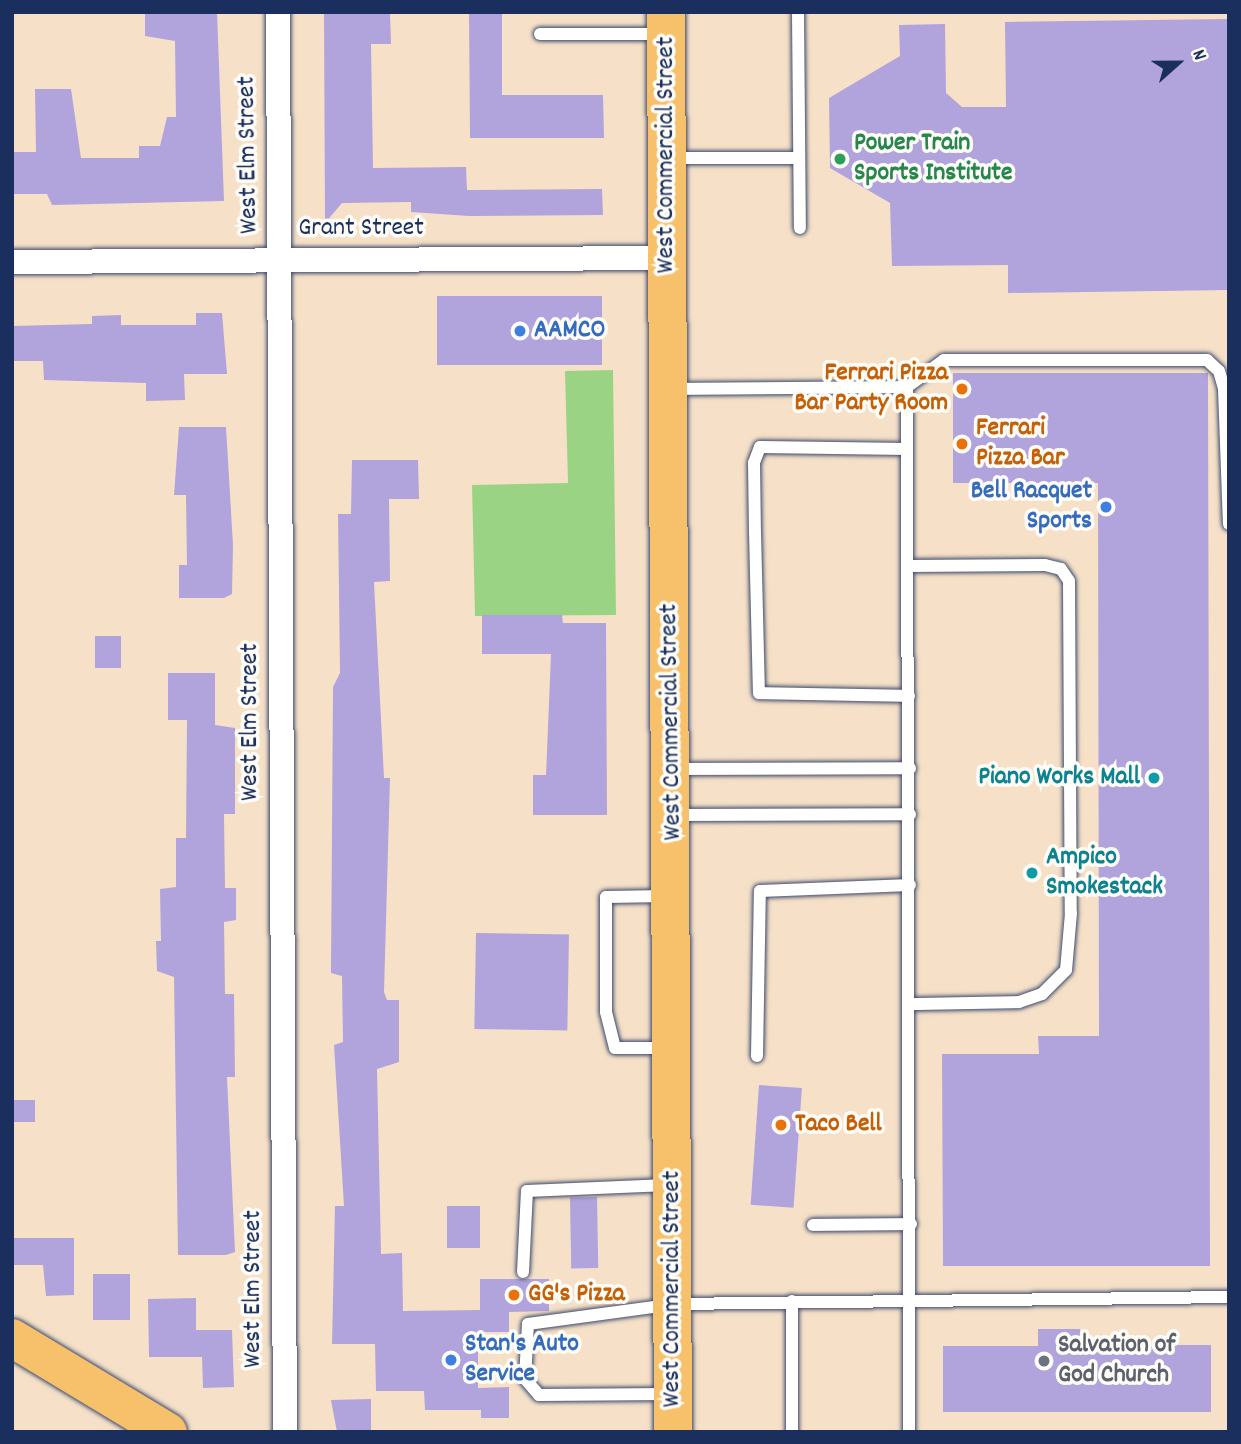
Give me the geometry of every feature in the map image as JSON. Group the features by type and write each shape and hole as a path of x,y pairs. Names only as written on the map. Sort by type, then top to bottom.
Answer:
{"main road":[{"name":"West Commercial Street","path":"666,23 673,815 673,1432"},
{"path":"12,1338 168,1432"}],"street":[{"name":"West Elm Street","path":"278,12 285,1432"},
{"name":"Grant Street","path":"12,262 668,258"}],"lane":[{"path":"798,12 800,228"},
{"path":"540,34 666,23"},
{"path":"668,158 800,158"},
{"path":"668,389 907,387 944,360 1206,360 1219,371 1224,388 1229,524"},
{"path":"907,387 911,1224 909,1432"},
{"path":"907,449 760,447 755,518 759,693 909,696"},
{"path":"908,566 1045,565 1061,569 1069,581 1071,913 1066,970 1042,994 1019,1002 910,1004"},
{"path":"672,769 910,768"},
{"path":"673,815 910,814"},
{"path":"757,1056 760,891 910,885"},
{"path":"673,895 606,897 606,1012 615,1048 673,1048"},
{"path":"523,1272 527,1191 674,1185"},
{"path":"813,1225 911,1224"},
{"path":"673,1394 540,1395 525,1379 525,1333 535,1321 675,1304 1229,1297"},
{"path":"792,1301 792,1432"}],"green space":[{"path":"613,370 616,615 475,616 472,485 568,483 565,371"}],"building":[{"path":"145,12 217,12 224,201 52,205 47,194 12,194 12,152 36,152 35,89 71,89 81,158 139,158 139,146 160,146 167,117 176,117 175,41 145,36"},
{"path":"324,12 390,12 391,44 371,44 373,168 466,167 467,190 602,189 603,215 469,216 411,212 411,202 342,203 325,223"},
{"path":"469,12 502,12 502,95 603,95 604,138 470,138"},
{"path":"1229,19 1229,290 1008,293 1008,265 892,266 890,203 830,168 829,98 900,56 899,25 945,24 946,93 962,107 1006,107 1005,22"},
{"name":"AAMCO","path":"437,296 602,296 602,365 437,365"},
{"path":"196,313 222,313 227,374 184,374 185,400 146,401 146,383 44,380 43,361 12,361 12,326 92,324 92,316 121,315 121,325 196,325"},
{"name":"Piano Works Mall","path":"953,373 1208,373 1210,1266 943,1266 942,1054 1039,1054 1038,1036 1099,1036 1098,483 953,483"},
{"path":"179,427 226,427 233,545 232,594 224,598 179,598 179,565 187,565 186,495 174,495"},
{"path":"352,460 418,460 419,499 389,499 390,581 374,582 384,778 390,778 384,992 387,1000 399,1000 399,1062 377,1069 381,1254 402,1253 403,1311 480,1310 480,1279 549,1279 549,1311 509,1312 509,1332 478,1332 478,1388 509,1387 509,1418 481,1418 481,1410 425,1410 424,1391 376,1391 375,1344 332,1344 335,1206 344,1206 334,1045 343,1042 342,976 331,973 333,687 340,673 338,514 351,514"},
{"path":"482,615 562,615 563,623 606,623 607,815 533,815 533,775 546,775 551,654 482,654"},
{"path":"95,636 121,636 121,668 95,668"},
{"path":"168,673 215,673 215,725 235,728 235,814 224,814 225,888 236,888 236,920 224,922 225,994 234,994 235,1077 227,1077 235,1252 226,1255 178,1255 174,977 157,971 156,941 161,941 160,889 176,887 176,838 186,838 187,720 168,720"},
{"path":"476,933 569,935 567,1031 474,1029"},
{"name":"Taco Bell","path":"759,1085 802,1088 794,1208 751,1205"},
{"path":"12,1100 35,1100 35,1122 12,1122"},
{"path":"570,1197 597,1197 598,1268 571,1268"},
{"path":"447,1206 480,1206 480,1248 447,1248"},
{"path":"12,1238 74,1238 74,1295 46,1296 43,1265 12,1265"},
{"path":"93,1274 130,1274 130,1320 93,1320"},
{"path":"196,1298 196,1330 232,1330 234,1387 203,1388 202,1357 149,1357 148,1299"},
{"path":"1038,1329 1080,1329 1080,1345 1211,1345 1211,1412 943,1412 943,1346 1038,1346"},
{"path":"371,1399 371,1432 337,1432 331,1400"}],"place":[{"name":"Power Train Sports Institute","path":"840,159"},
{"name":"AAMCO","path":"520,331"},
{"name":"Ferrari Pizza Bar Party Room","path":"962,389"},
{"name":"Ferrari Pizza Bar","path":"962,444"},
{"name":"Bell Racquet Sports","path":"1106,507"},
{"name":"Piano Works Mall","path":"1154,778"},
{"name":"Ampico Smokestack","path":"1032,873"},
{"name":"Taco Bell","path":"781,1125"},
{"name":"GG's Pizza","path":"514,1295"},
{"name":"Stan's Auto Service","path":"451,1360"},
{"name":"Salvation of God Church","path":"1044,1361"}]}
